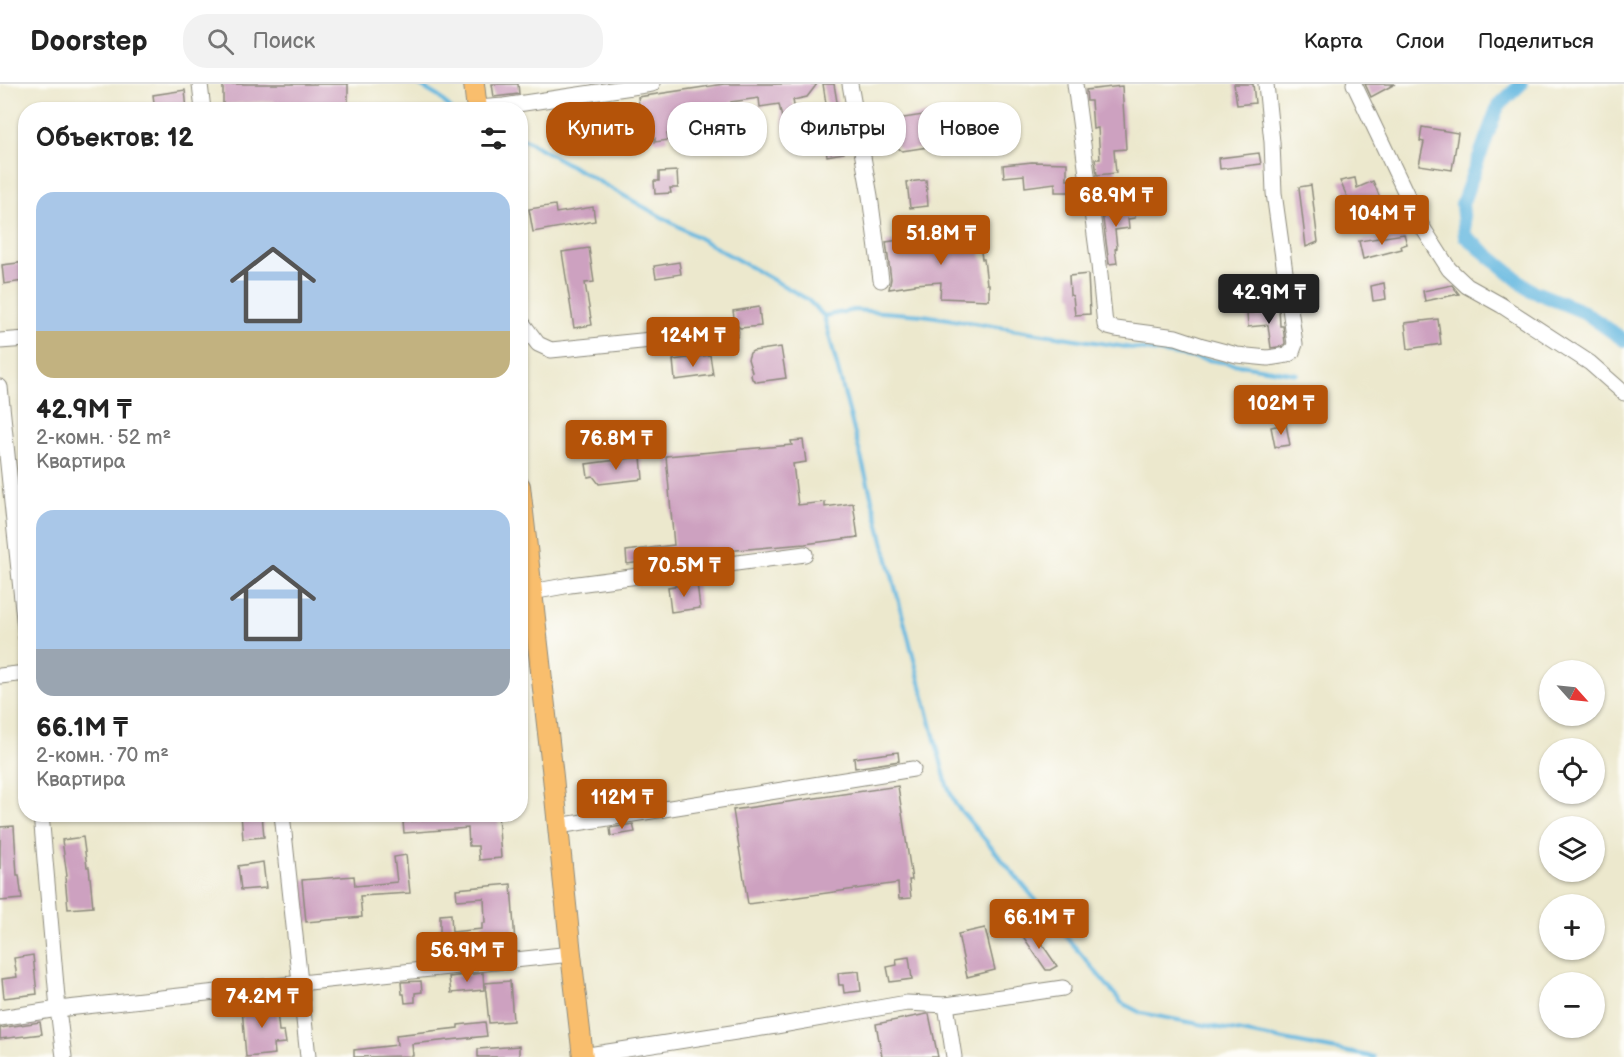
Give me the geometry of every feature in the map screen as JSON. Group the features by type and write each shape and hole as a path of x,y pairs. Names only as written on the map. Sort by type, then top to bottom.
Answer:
{"main road":[{"path":"474,84 476,102"},
{"path":"528,557 532,592 528,618 558,826 570,954 583,1056"}],"street":[{"path":"200,84 202,102"},
{"path":"528,102 652,84"},
{"path":"850,84 870,196 881,280"},
{"path":"1075,84 1105,325 1116,329 1176,337 1237,355 1268,358 1287,355 1292,352 1295,344 1274,193 1266,84"},
{"path":"1354,84 1421,225 1449,269 1467,286 1501,305 1590,363 1624,393"},
{"path":"528,331 538,344 551,350 731,332"},
{"path":"0,341 18,340"},
{"path":"0,387 18,561"},
{"path":"532,592 805,554"},
{"path":"0,676 18,674"},
{"path":"558,826 913,769"},
{"path":"42,822 64,1057"},
{"path":"283,822 308,1057"},
{"path":"0,1018 300,982 570,954"},
{"path":"583,1056 907,1003 946,1005 1063,988"},
{"path":"946,1005 954,1057"}],"building":[{"path":"223,84 348,84 348,102 223,102"},
{"path":"492,84 518,84 519,94 494,97"},
{"path":"724,84 817,84 807,97 793,100 793,102 779,102 779,104 767,106 767,102 759,102 759,98 731,102 667,102 667,140 655,142 655,102 639,102 638,97"},
{"path":"823,84 834,84 837,102 826,102"},
{"path":"1234,84 1253,84 1255,103 1237,105"},
{"path":"1365,84 1395,84 1371,97"},
{"path":"1122,86 1126,149 1114,150 1116,173 1097,175 1095,159 1100,159 1098,128 1093,129 1091,101 1087,101 1086,90"},
{"path":"185,90 186,102 154,102 153,95"},
{"path":"918,116 918,148 906,150 906,118"},
{"path":"1422,127 1458,133 1452,170 1419,165 1424,142 1420,141"},
{"path":"1259,153 1261,164 1220,169 1219,158"},
{"path":"1032,162 1067,163 1067,180 1072,180 1072,192 1055,192 1055,183 1025,187 1024,175 1004,177 1003,165"},
{"path":"677,171 678,188 670,188 671,193 655,194 654,181 659,181 659,172"},
{"path":"1355,178 1357,188 1373,181 1386,212 1359,223 1340,181"},
{"path":"926,180 928,206 910,208 907,182"},
{"path":"1311,185 1318,242 1306,247 1299,187"},
{"path":"555,205 556,213 593,207 595,221 533,232 529,209"},
{"path":"1134,207 1135,218 1128,219 1129,228 1115,230 1117,263 1109,264 1102,212"},
{"path":"978,230 987,284 989,284 989,300 940,298 941,282 889,289 891,279 886,242 913,238 914,246 939,244 938,236"},
{"path":"1404,234 1407,244 1401,246 1402,249 1363,259 1359,241"},
{"path":"589,248 594,282 585,283 592,325 574,328 562,252"},
{"path":"679,262 681,274 656,278 654,266"},
{"path":"18,263 18,282 4,284 2,265"},
{"path":"1088,274 1090,314 1075,315 1073,296 1070,295 1069,276"},
{"path":"1384,283 1386,299 1373,301 1371,286"},
{"path":"1452,285 1459,294 1425,301 1423,291"},
{"path":"759,307 761,326 740,328 735,323 733,311"},
{"path":"1279,307 1280,326 1283,326 1285,343 1284,346 1271,348 1268,325 1248,327 1247,313"},
{"path":"1438,319 1441,344 1408,349 1405,323"},
{"path":"781,347 786,378 757,382 752,379 748,359 750,353"},
{"path":"710,355 713,375 675,380 673,360"},
{"path":"1286,424 1290,445 1275,447 1271,427"},
{"path":"803,440 806,462 793,464 798,505 825,502 825,507 853,503 858,537 679,555 679,557 627,564 626,551 674,545 666,456 792,445 791,441"},
{"path":"641,457 643,479 599,484 593,476 588,477 586,464"},
{"path":"697,583 700,608 671,612 668,587"},
{"path":"898,752 899,761 855,768 854,758"},
{"path":"898,786 912,880 909,880 911,898 899,899 898,883 748,904 733,810"},
{"path":"242,822 263,822 264,837 243,839"},
{"path":"403,822 499,822 501,858 479,860 478,846 469,846 468,828 404,833"},
{"path":"633,824 635,832 611,836 610,828"},
{"path":"14,826 17,875 19,875 22,899 0,901 0,827"},
{"path":"83,837 93,907 68,909 65,877 67,876 62,840"},
{"path":"406,855 410,893 360,896 362,917 306,922 302,880 354,876 355,886 397,882 394,857"},
{"path":"263,862 266,888 241,890 238,866"},
{"path":"511,884 515,943 434,951 432,934 440,933 440,915 451,914 452,932 482,929 482,923 485,923 484,898 457,900 456,889"},
{"path":"985,928 995,970 967,977 958,934"},
{"path":"1031,928 1057,966 1050,970 1046,970 1022,935"},
{"path":"33,955 37,994 4,998 2,979 17,977 14,958"},
{"path":"909,957 912,979 890,982 887,967 897,965 896,959"},
{"path":"859,971 861,991 844,993 843,985 839,985 838,973"},
{"path":"483,973 484,990 451,993 449,977"},
{"path":"421,981 422,992 415,993 415,1002 405,1003 401,982"},
{"path":"510,981 513,1021 489,1023 485,983"},
{"path":"276,1002 279,1031 284,1031 286,1043 274,1044 275,1054 246,1057 242,1008 248,1005"},
{"path":"929,1014 938,1057 882,1057 876,1024"},
{"path":"40,1022 42,1034 0,1039 0,1028"},
{"path":"485,1022 487,1036 412,1044 413,1056 354,1057 354,1050 397,1045 396,1035 458,1028 458,1025"},
{"path":"519,1046 519,1057 478,1057 478,1049"}],"waterway":[{"path":"417,84 444,102"},
{"path":"1521,84 1498,106 1462,204 1465,236 1530,290 1584,312 1624,340"},
{"path":"528,142 807,299 824,316 947,785 956,805 1122,1003 1141,1013 1374,1057"},
{"path":"824,316 854,310 923,315 1297,374"}]}
